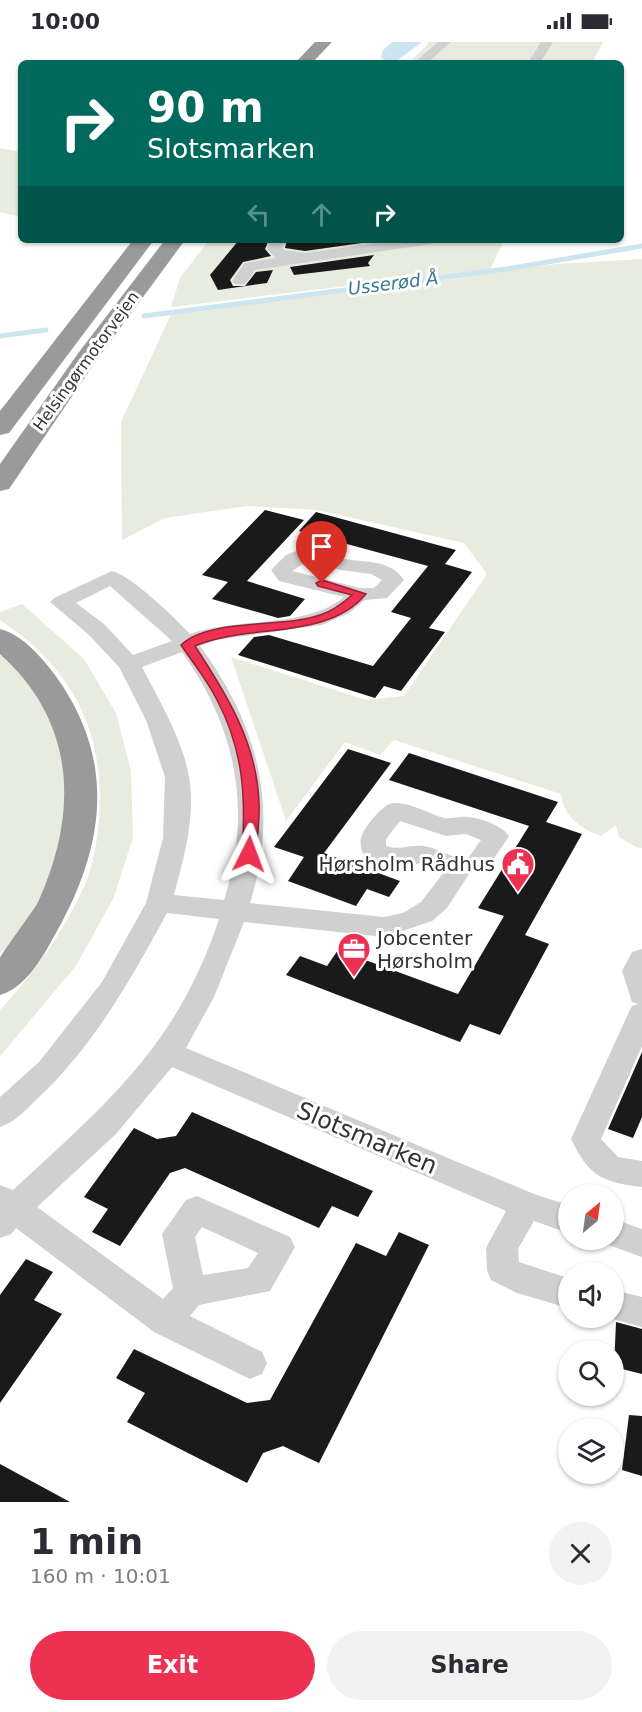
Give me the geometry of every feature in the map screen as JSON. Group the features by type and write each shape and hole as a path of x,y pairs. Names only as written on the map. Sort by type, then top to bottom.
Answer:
{"highway":[{"path":"306,60 324,42"},
{"name":"Helsingørmotorvejen","path":"0,428 117,272 141,243"},
{"name":"Helsingørmotorvejen","path":"0,483 87,357 173,243"},
{"path":"0,404 69,317 117,272"},
{"path":"0,638 20,652 47,684 67,718 80,760 84,804 74,852 56,901 33,942 0,981"}],"street":[{"path":"424,60 446,42"},
{"path":"535,60 542,43"},
{"path":"276,243 279,254 305,258"},
{"path":"259,263 276,243"},
{"path":"240,281 250,266 259,263 414,243"},
{"path":"0,1115 49,1070 112,989 159,903 176,838 177,777 158,720 129,664 96,629 61,602 112,578 160,616 188,645 224,700 244,752 252,802 249,854 235,911 211,978 167,1053 98,1132 5,1210 166,1321 250,1363"},
{"path":"129,664 188,645 212,634 322,619 342,609 360,594"},
{"path":"159,903 384,927 411,922 432,910 460,868"},
{"path":"642,959 636,971 642,995"},
{"path":"642,1014 586,1140 596,1161 615,1171 642,1174"},
{"name":"Slotsmarken","path":"167,1053 526,1205 558,1216"},
{"path":"526,1205 502,1248 503,1270 518,1278 558,1290"},
{"path":"624,1237 642,1243"},
{"path":"166,1321 189,1292"},
{"path":"624,1308 642,1312"}],"shaded area":[{"path":"427,42 603,42 594,60 412,60 428,44"},
{"path":"0,148 18,151 18,216 0,212"},
{"path":"207,243 503,243 490,269 171,307 180,278"},
{"path":"642,259 642,848 619,837 616,825 601,836 587,830 569,815 562,802 561,794 394,740 380,755 345,742 286,821 231,657 366,700 404,696 487,574 464,543 317,510 247,506 165,518 122,540 121,422 173,310 557,264"},
{"path":"22,604 84,659 116,713 131,771 133,837 114,897 76,966 0,1056 0,1010 47,952 76,904 92,861 99,816 96,756 89,729 78,703 64,680 46,658 25,638 0,620 0,612"},
{"path":"0,654 32,688 50,717 62,746 67,786 66,813 54,865 31,914 0,954"}],"water":[{"path":"392,42 422,42 398,60 384,60 381,57 383,50"}],"building":[{"path":"237,243 268,243 265,249 271,256 243,262 230,280 233,286 245,286 256,272 273,270 267,283 218,290 210,275"},
{"path":"286,243 362,243 305,251 285,248"},
{"path":"374,255 368,263 370,266 294,275 290,267"},
{"path":"265,510 304,520 247,581 305,599 290,616 278,618 212,599 228,582 202,575"},
{"path":"316,512 456,550 445,564 472,572 429,628 445,632 401,691 384,686 375,698 238,655 254,637 269,635 373,666 411,618 391,612 428,566 299,531"},
{"path":"348,749 391,763 324,853 400,881 389,897 367,889 356,906 288,881 304,857 274,847"},
{"name":"Hørsholm Rådhus","path":"409,753 558,802 546,822 582,834 525,935 549,944 500,1035 470,1024 460,1042 286,975 300,956 327,966 338,950 458,994 504,916 478,908 529,826 389,780"},
{"path":"642,1052 642,1117 633,1138 608,1129"},
{"path":"192,1112 373,1191 358,1217 332,1206 319,1228 185,1168 170,1173 120,1246 92,1232 108,1209 84,1197 134,1128 157,1139 176,1136"},
{"path":"399,1232 429,1245 319,1463 283,1446 263,1453 247,1483 127,1422 145,1393 116,1378 134,1349 247,1403 270,1400 356,1243 386,1256"},
{"path":"26,1259 53,1272 34,1300 62,1314 0,1403 0,1295"},
{"path":"624,1324 642,1329 642,1374 624,1370 624,1340 615,1340 616,1328 624,1328"},
{"path":"629,1415 642,1416 642,1476 624,1471"},
{"path":"0,1464 70,1502 0,1502"}],"waterway":[{"name":"Usserød Å","path":"144,316 506,269 642,246"},
{"name":"Usserød Å","path":"0,336 46,330"}],"place":[{"name":"Hørsholm Rådhus","path":"518,893"},
{"name":"Jobcenter Hørsholm","path":"354,978"}],"route":[{"path":"249,854 252,802 244,752 224,700 188,645 212,634 322,619 342,609 360,594 322,583"}]}
